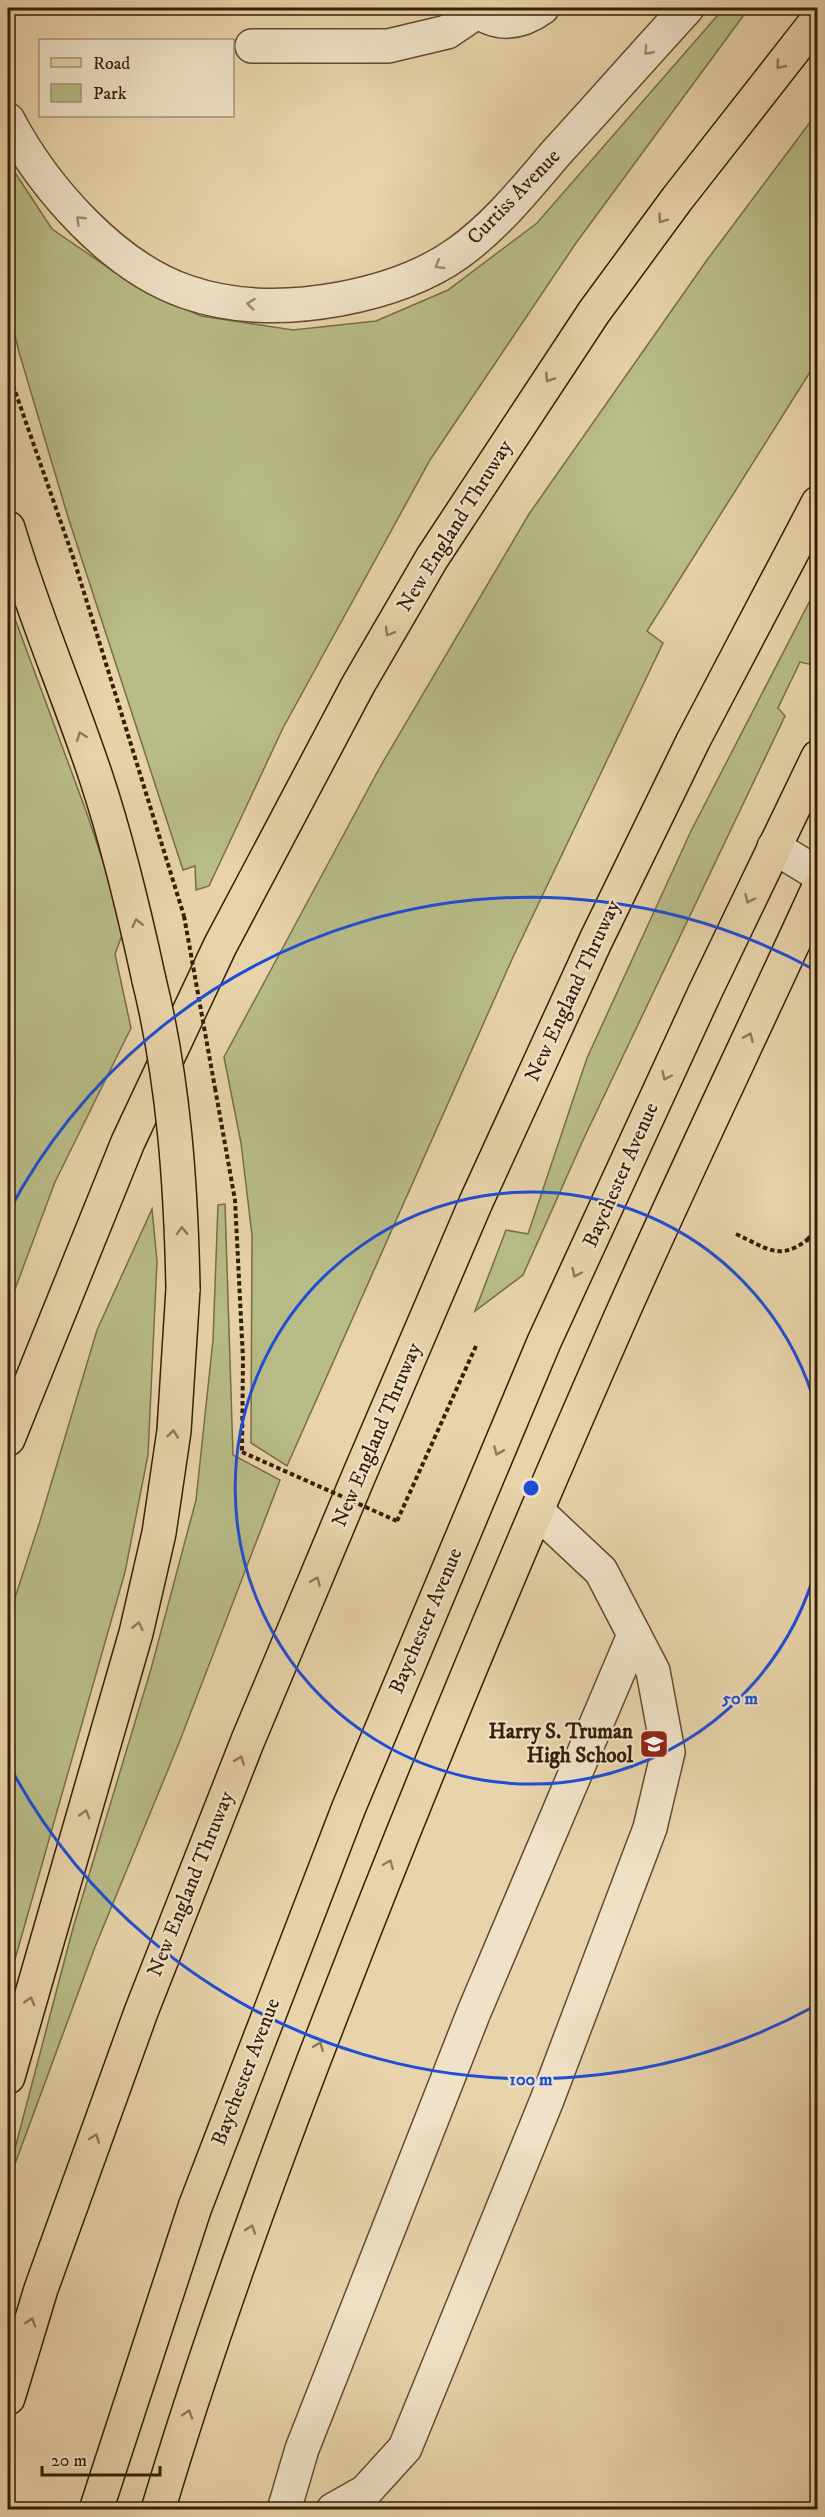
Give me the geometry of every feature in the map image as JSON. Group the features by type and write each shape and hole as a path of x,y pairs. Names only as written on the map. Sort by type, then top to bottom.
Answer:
{"main road":[{"name":"New England Thruway","path":"8,1439 100,1208 143,1112 220,946 358,684 432,558 594,312 725,136 818,19"},
{"name":"New England Thruway","path":"8,2398 41,2289 141,2012 248,1740 360,1473 476,1202 610,909 693,741 818,502"},
{"path":"8,528 35,616 96,776 128,882 165,1053 176,1129 182,1202 183,1289 174,1431 157,1544 136,1633 8,2077"},
{"name":"Baychester Avenue","path":"96,2510 128,2406 195,2207 349,1807 544,1342 818,757"},
{"path":"158,2510 228,2293 302,2089 385,1875 537,1511 677,1192 818,889"}],"street":[{"path":"252,46 388,46 447,32 476,9 497,21 513,22 529,17 542,8"},
{"name":"Curtiss Avenue","path":"8,120 40,171 79,219 143,271 187,292 226,301 267,306 311,304 395,286 433,269 459,253 499,218 687,8"},
{"path":"774,847 818,874"},
{"path":"333,2510 364,2492 405,2448 547,2100 650,1828 668,1752 653,1671 601,1571 537,1511"},
{"path":"284,2510 302,2449 474,2012 634,1635"}],"path":[{"path":"8,371 73,557 184,916 235,1200 243,1359 242,1452 397,1521 476,1346"},
{"path":"736,1234 774,1252 793,1251 818,1227"},
{"path":"807,1240 818,1244"}],"green space":[{"path":"724,8 749,8 576,243 430,460 283,728 209,886 196,890 195,866 183,870 68,517 19,352 8,306 8,162 52,229 135,286 201,316 293,330 376,321 448,290 537,223"},
{"path":"817,113 817,361 647,631 663,643 513,957 287,1466 251,1443 252,1235 241,1143 224,1057 380,767 529,514 707,260"},
{"path":"817,587 817,657 813,665 800,662 778,708 785,716 584,1138 523,1275 475,1311 506,1230 528,1234 587,1058 691,831"},
{"path":"8,600 86,811 125,927 115,954 131,1028 55,1182 8,1308"},
{"path":"225,1204 233,1455 280,1480 179,1743 95,1947 8,2183 8,2175 73,1928 151,1669 196,1500 213,1340 218,1205"},
{"path":"152,1209 157,1261 148,1455 125,1572 8,1984 8,1619 97,1330"}],"place":[{"name":"Harry S. Truman High School","path":"654,1744"}]}
